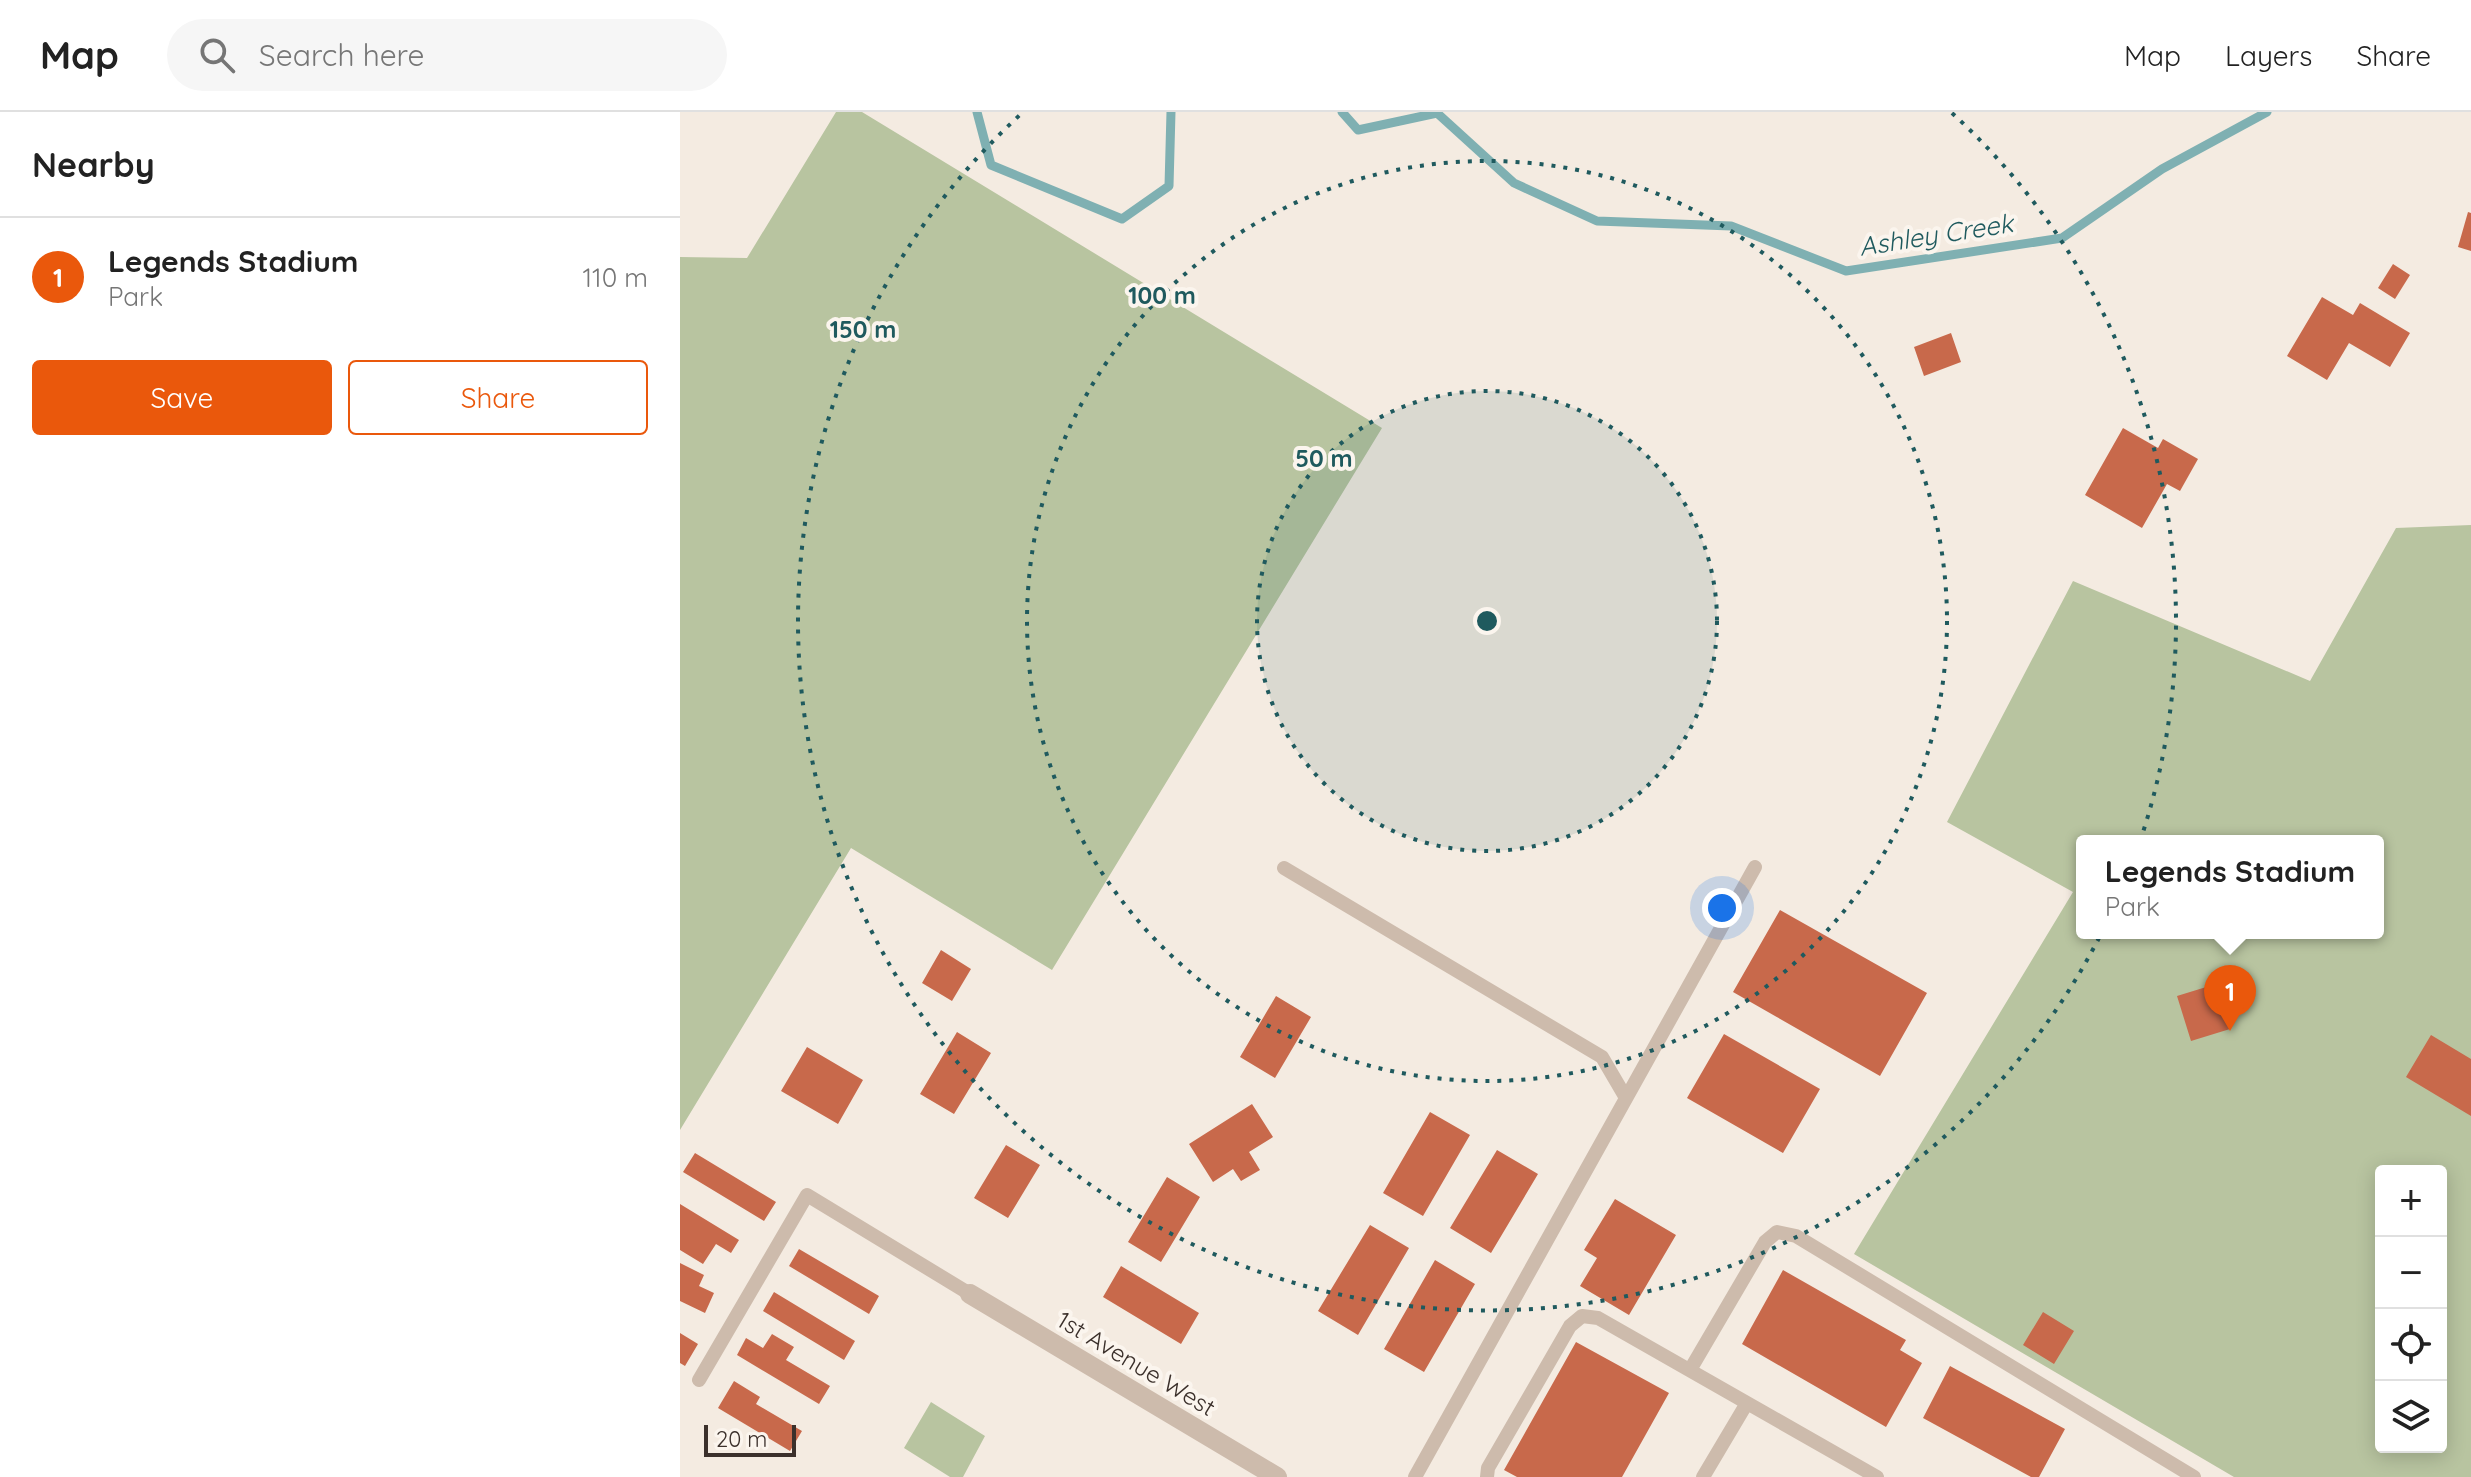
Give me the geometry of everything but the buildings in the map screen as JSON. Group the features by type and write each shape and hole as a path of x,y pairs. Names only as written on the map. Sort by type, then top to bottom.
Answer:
{"street":[{"name":"1st Avenue West","path":"970,1294 1277,1477"}],"lane":[{"path":"1415,1477 1755,867"},
{"path":"1284,868 1602,1057 1626,1098"},
{"path":"699,1380 807,1195 970,1294"},
{"path":"1690,1370 1765,1242 1777,1232 1796,1236 2194,1477"},
{"path":"1487,1477 1488,1468 1570,1326 1582,1316 1598,1318 1877,1477"},
{"path":"1703,1477 1747,1403"}],"green space":[{"path":"836,112 862,112 1382,428 1052,970 851,848 680,1130 680,257 747,258"},
{"path":"2471,525 2471,1477 2234,1477 1854,1254 2073,892 1947,822 2073,581 2310,681 2396,528"},
{"path":"931,1402 985,1436 963,1477 950,1477 904,1448"}],"waterway":[{"name":"Ashley Creek","path":"977,112 991,165 1122,219 1169,186 1171,112"},
{"name":"Ashley Creek","path":"1342,112 1358,130 1437,113 1514,183 1597,221 1731,226 1846,271 2062,238 2162,169 2267,112"}],"place":[{"name":"Legends Stadium","path":"2230,1031"}]}
